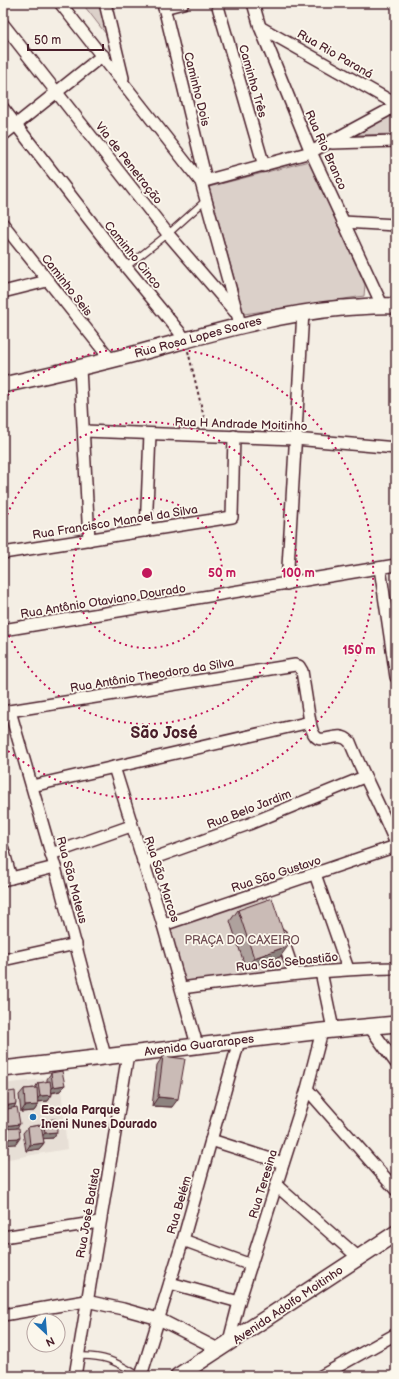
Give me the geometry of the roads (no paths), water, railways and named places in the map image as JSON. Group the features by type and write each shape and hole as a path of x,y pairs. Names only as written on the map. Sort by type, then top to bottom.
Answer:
{"street":[{"path":"60,3 204,181 206,200 239,320"},
{"path":"105,3 124,83"},
{"path":"163,5 183,3"},
{"name":"Caminho Três","path":"218,3 264,166"},
{"name":"Rua Rio Branco","path":"253,3 260,27 311,152 343,222 389,306"},
{"name":"Caminho Dois","path":"163,5 204,181"},
{"name":"Via de Penetração","path":"3,24 58,92 168,234 239,320"},
{"name":"Rua Rio Paraná","path":"260,27 396,105"},
{"path":"3,135 103,55"},
{"path":"204,181 264,166 311,152 396,105"},
{"name":"Caminho Cinco","path":"3,108 126,267 186,340"},
{"path":"329,143 396,141"},
{"path":"343,222 396,225"},
{"name":"Caminho Seis","path":"3,224 111,360"},
{"path":"3,292 47,281"},
{"name":"Rua Rosa Lopes Soares","path":"3,385 80,368 186,340 239,320 303,312 389,306"},
{"path":"287,584 303,312"},
{"path":"80,368 89,540"},
{"name":"Rua H Andrade Moitinho","path":"84,431 295,438 396,448"},
{"path":"146,531 150,434"},
{"name":"Rua Francisco Manoel da Silva","path":"3,553 232,517 234,436"},
{"path":"396,559 396,565"},
{"name":"Rua Antônio Otaviano Dourado","path":"3,630 396,565"},
{"path":"380,568 396,676"},
{"name":"Rua Antônio Theodoro da Silva","path":"6,712 295,665 299,666 302,671 310,722"},
{"name":"Rua São Mateus","path":"6,712 32,786 76,944 105,1056"},
{"path":"32,786 310,722 311,731 316,738 321,740 341,736 347,738 350,742 364,777 384,815 396,845"},
{"name":"Rua São Marcos","path":"114,767 182,988 197,1045"},
{"name":"Rua Belo Jardim","path":"142,862 249,824 364,777"},
{"path":"384,815 396,814"},
{"path":"51,854 131,826"},
{"name":"Rua São Gustavo","path":"163,925 268,894 315,874 396,845"},
{"path":"3,849 7,879 55,867"},
{"path":"315,874 348,969"},
{"path":"277,921 294,973"},
{"path":"3,960 76,944"},
{"name":"Rua São Sebastião","path":"182,988 294,973 348,969 396,968"},
{"path":"320,972 327,1030"},
{"name":"Avenida Guararapes","path":"3,1069 327,1030 396,1024"},
{"path":"369,1026 396,1063"},
{"name":"Rua Teresina","path":"224,1347 327,1030"},
{"name":"Rua Belém","path":"140,1376 183,1240 239,1041"},
{"name":"Rua José Batista","path":"75,1376 86,1301 128,1054"},
{"path":"307,1089 396,1190"},
{"path":"211,1140 283,1163"},
{"path":"277,1186 359,1258"},
{"path":"3,1237 100,1222"},
{"name":"Avenida Adolfo Moitinho","path":"178,1376 396,1233"},
{"path":"183,1240 251,1265"},
{"path":"170,1283 239,1302"},
{"path":"3,1315 86,1301 123,1309 158,1320 224,1347"},
{"path":"321,1376 396,1334"}],"lane":[{"path":"126,267 168,234 206,200"},
{"path":"78,1356 111,1359 140,1376"}],"place":[{"name":"Escola Parque Ineni Nunes Dourado","path":"33,1117"}],"district":[{"name":"São José","path":"164,732"}],"park label":[{"name":"PRAÇA DO CAXEIRO","path":"242,940"}]}
